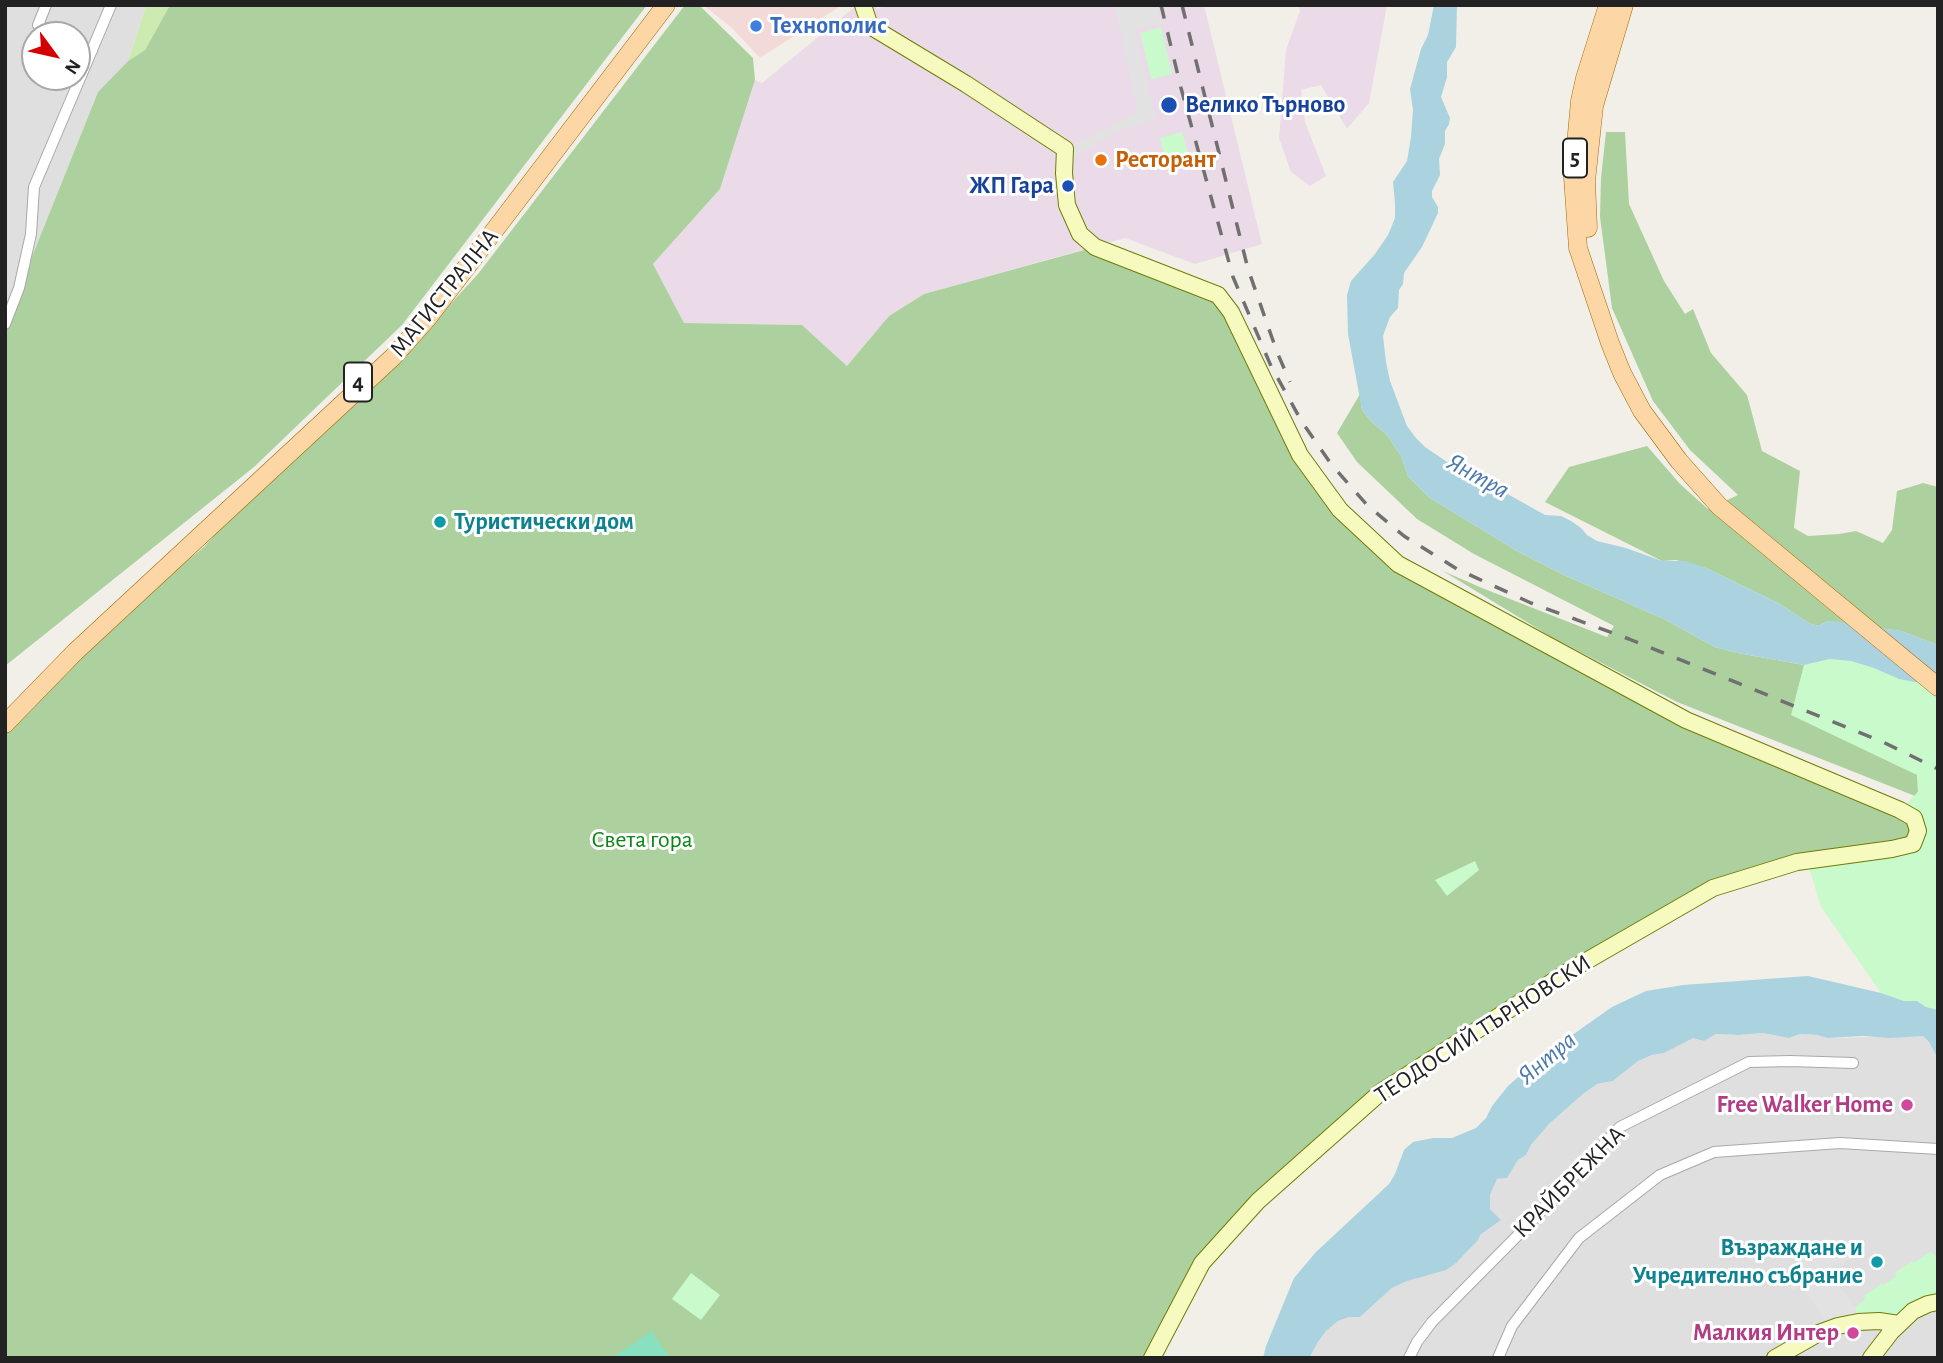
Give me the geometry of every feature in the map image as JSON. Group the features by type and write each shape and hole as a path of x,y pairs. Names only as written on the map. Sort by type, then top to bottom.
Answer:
{"main road":[{"name":"МАГИСТРАЛНА","path":"5,709 67,645 389,352 422,315 507,207 657,5"},
{"name":"МАГИСТРАЛНА","path":"5,724 75,652 401,348 495,232 666,5"},
{"path":"1585,78 1598,5"},
{"name":"5","path":"1608,5 1580,101 1573,177 1578,247 1622,373 1642,411 1679,461 1718,506 1938,688"},
{"name":"5","path":"1600,311 1589,239 1586,181 1594,106 1625,5"}],"street":[{"path":"5,324 19,288 31,234 34,187 111,5"},
{"name":"ТЕОДОСИЙ ТЪРНОВСКИ","path":"863,5 870,26 966,84 1065,149 1067,205 1080,234 1095,247 1218,295 1231,312 1300,455 1340,510 1398,564 1686,720 1900,810 1914,818 1918,831 1913,844 1797,862 1713,888 1569,971 1381,1092 1258,1201 1202,1263 1152,1358"},
{"name":"КРАЙБРЕЖНА","path":"1409,1358 1432,1322 1620,1127 1749,1062 1853,1063"},
{"path":"1498,1358 1512,1326 1579,1238 1660,1175 1714,1152 1840,1143 1938,1149"},
{"path":"1871,1358 1913,1311 1935,1300"},
{"path":"1775,1358 1819,1333 1838,1326 1879,1321 1895,1328"}],"shaded area":[{"path":"5,5 146,5 128,61 98,92 5,324"},
{"path":"703,5 842,5 760,58 732,28"},
{"path":"857,5 874,5 878,9 885,5 1204,5 1262,244 1195,264 1125,238 924,294 889,316 847,366 802,325 684,323 653,264 720,189 755,80 762,83"},
{"path":"1115,5 1157,5 1162,23 1135,30 1155,118 1117,132 1074,157 1065,149 1137,112"},
{"path":"1298,5 1387,5 1369,103 1347,129 1321,85 1301,90 1305,122 1326,176 1310,186 1291,172 1279,138 1286,50 1300,11"},
{"path":"1763,1033 1789,1038 1800,1034 1827,1038 1923,1036 1929,1042 1938,1059 1938,1358 1309,1358 1326,1331 1338,1321 1360,1317 1392,1288 1500,1220 1490,1209 1490,1195 1497,1179 1507,1178 1518,1160 1526,1155 1549,1124 1583,1094 1597,1084 1613,1081 1638,1061 1664,1053 1693,1037 1704,1041 1716,1034"},
{"path":"1827,1237 1832,1245 1839,1241 1851,1258 1841,1265 1839,1262 1828,1271 1855,1307 1858,1322 1830,1328 1801,1285 1792,1291 1783,1281 1799,1260"}],"green space":[{"path":"146,5 170,5 145,50 128,61"},
{"path":"170,5 647,5 402,325 254,467 5,666 5,324 98,92 128,61 145,50"},
{"name":"Света гора","path":"685,5 699,5 753,58 755,80 720,189 653,264 684,323 802,325 847,366 889,316 924,294 1095,247 1218,295 1300,455 1398,564 1686,720 1914,818 1913,844 1713,888 1381,1092 1202,1263 1152,1358 5,1358 5,732 155,582 204,547 218,527 409,349 478,274"},
{"path":"1161,27 1172,74 1151,79 1140,33"},
{"path":"1182,132 1188,153 1165,159 1160,138"},
{"path":"1606,132 1625,132 1629,204 1664,281 1685,314 1693,309 1711,353 1747,395 1762,451 1800,471 1794,528 1808,536 1856,531 1883,543 1892,530 1897,491 1923,483 1938,487 1938,645 1901,631 1828,621 1818,626 1809,623 1778,603 1706,568 1676,560 1662,561 1545,502 1569,467 1647,446 1680,484 1708,509 1738,495 1690,450 1653,401 1612,308 1600,217"},
{"path":"1360,394 1362,410 1388,436 1401,456 1408,476 1430,498 1517,551 1664,619 1715,647 1804,665 1818,663 1874,668 1899,679 1915,682 1918,791 1915,796 1677,702 1553,638 1443,571 1607,637 1614,626 1474,554 1417,519 1357,462 1337,433"},
{"path":"1830,659 1851,661 1938,682 1938,1010 1917,1001 1904,1001 1881,993 1821,907 1807,861 1892,849 1918,831 1900,810 1918,792 1917,775 1791,715 1804,665"},
{"path":"1475,861 1479,870 1447,896 1435,880"},
{"path":"1931,1251 1938,1260 1938,1294 1928,1304 1899,1324 1858,1322 1855,1307 1865,1299 1864,1296 1882,1283 1884,1285 1912,1261 1914,1263"},
{"path":"691,1273 720,1295 701,1320 672,1299"},
{"path":"652,1331 670,1358 611,1358"}],"water":[{"path":"1434,5 1457,5 1456,47 1447,62 1447,77 1441,97 1450,118 1439,159 1440,175 1432,191 1438,213 1422,247 1404,273 1398,308 1390,317 1383,336 1390,381 1407,426 1425,447 1450,464 1545,515 1561,516 1571,521 1597,541 1662,561 1685,561 1706,568 1818,626 1834,621 1901,631 1938,645 1938,682 1899,679 1851,661 1830,659 1804,665 1715,647 1664,619 1517,551 1430,498 1408,476 1401,456 1388,436 1362,410 1348,334 1347,295 1351,281 1375,254 1388,235 1395,218 1393,182 1407,161 1411,137 1413,110 1410,89 1421,49 1428,35"},
{"name":"Янтра","path":"1808,976 1904,1001 1917,1001 1938,1010 1938,1059 1923,1036 1827,1038 1800,1034 1789,1038 1763,1033 1716,1034 1704,1041 1693,1038 1664,1053 1638,1061 1613,1081 1597,1084 1583,1094 1549,1124 1526,1155 1518,1160 1507,1178 1497,1179 1490,1195 1490,1209 1501,1220 1480,1235 1456,1263 1446,1270 1392,1288 1360,1317 1338,1321 1326,1331 1309,1358 1263,1358 1294,1278 1316,1252 1389,1184 1404,1150 1413,1142 1452,1138 1476,1128 1508,1086 1541,1057 1612,1007 1646,991 1683,985"}],"railway":[{"path":"1161,5 1233,277 1271,366 1302,422 1331,464 1367,505 1404,536 1457,569 1531,603 1629,639 1883,742 1938,769"},
{"path":"1182,5 1248,269 1290,382"}],"place":[{"name":"Технополис","path":"756,26"},
{"name":"Велико Търново","path":"1169,105"},
{"name":"Ресторант","path":"1101,160"},
{"name":"ЖП Гара","path":"1068,186"},
{"name":"Туристически дом","path":"440,522"},
{"name":"Free Walker Home","path":"1907,1105"},
{"name":"Възраждане и Учредително събрание","path":"1877,1262"},
{"name":"Малкия Интер","path":"1853,1333"}]}
